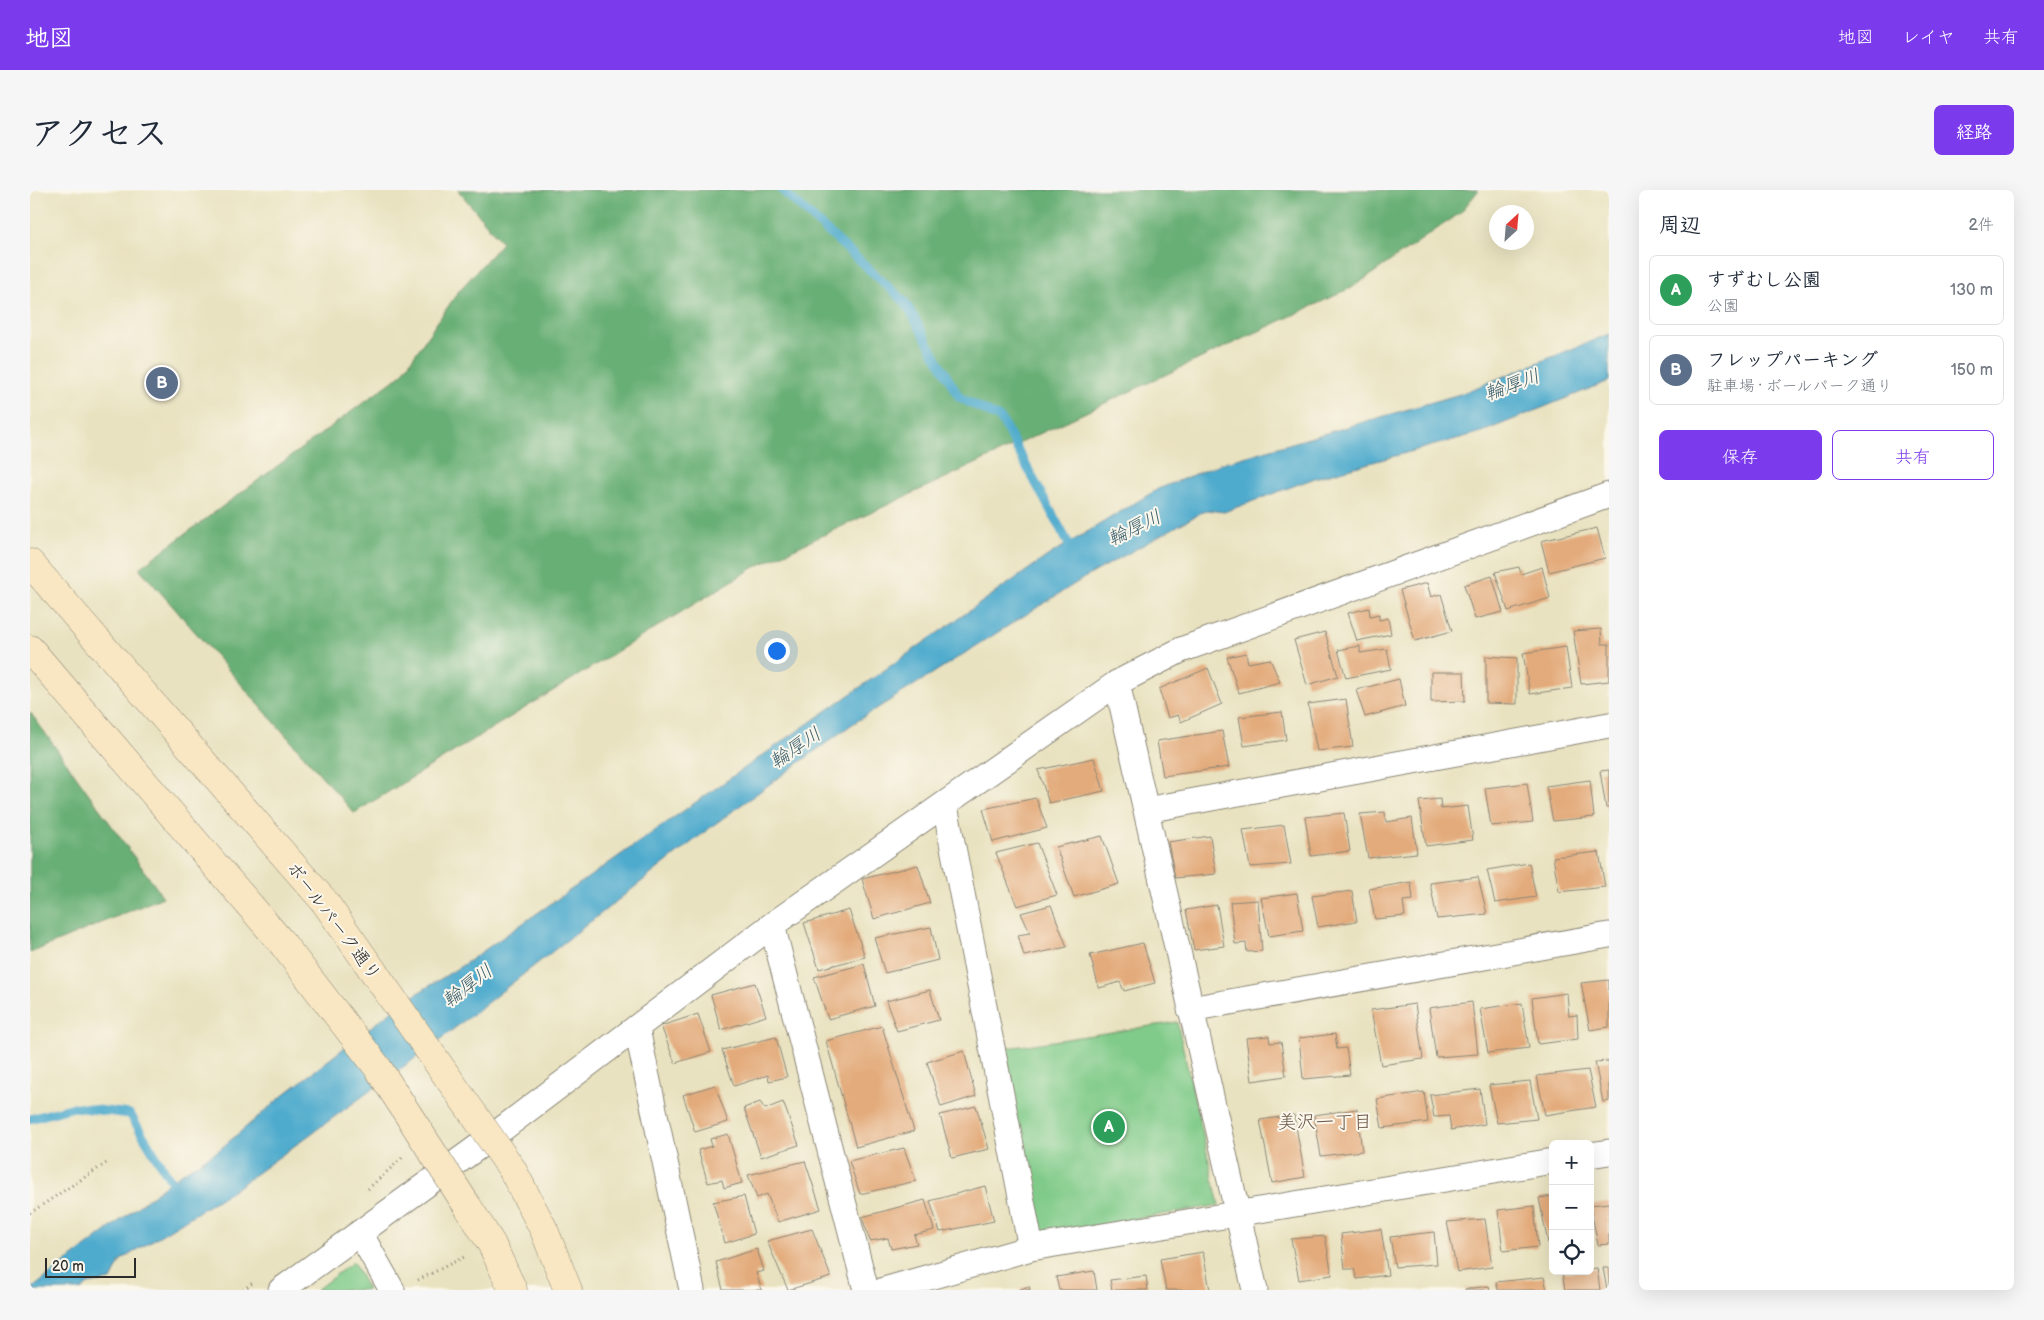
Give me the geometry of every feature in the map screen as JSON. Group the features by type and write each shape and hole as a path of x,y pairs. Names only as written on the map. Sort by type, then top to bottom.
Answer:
{"street":[{"path":"281,1290 637,1028 772,926 1117,683 1181,650 1609,496"},
{"name":"ボールパーク通り","path":"30,563 324,902 512,1169 544,1230 568,1290"},
{"path":"30,649 282,943 378,1068 492,1244 513,1290"},
{"path":"1117,683 1255,1290"},
{"path":"1146,810 1609,726"},
{"path":"944,806 1031,1248"},
{"path":"772,926 866,1290"},
{"path":"1190,1009 1609,935"},
{"path":"637,1028 692,1290"},
{"path":"1594,1154 1609,1152"},
{"path":"884,1290 1031,1248 1549,1162"},
{"path":"360,1233 403,1286"}],"path":[{"path":"30,1213 108,1162"},
{"path":"403,1286 472,1253"}],"green space":[{"path":"458,190 1479,190 1460,213 1353,287 753,568 354,813 139,568 401,375 458,292 502,243"},
{"path":"30,712 163,897 30,953"},
{"path":"1177,1022 1219,1205 1039,1235 1001,1049"},
{"path":"353,1262 368,1290 316,1290"}],"water":[{"name":"輪厚川","path":"1609,334 1609,381 1482,432 1315,478 1224,512 1206,510 1084,578 851,725 715,824 432,1046 235,1189 121,1260 111,1280 88,1284 81,1290 30,1290 176,1177 219,1150 286,1093 402,1003 466,963 1049,555 1158,489 1220,464 1460,394"}],"building":[{"path":"1597,528 1605,558 1549,572 1541,541"},
{"path":"1519,567 1521,574 1542,567 1550,598 1508,611 1495,572"},
{"path":"1492,576 1503,612 1475,619 1464,585"},
{"path":"1427,583 1431,597 1441,594 1452,631 1415,641 1400,590"},
{"path":"1369,608 1370,616 1379,614 1379,620 1388,618 1391,634 1357,641 1348,613"},
{"path":"1601,629 1602,644 1609,644 1609,681 1581,684 1573,631"},
{"path":"1325,632 1338,676 1307,685 1294,640"},
{"path":"1360,646 1360,653 1387,649 1391,669 1346,678 1338,650"},
{"path":"1566,647 1572,688 1530,694 1523,653"},
{"path":"1246,653 1248,663 1270,659 1280,682 1239,693 1227,657"},
{"path":"1486,656 1517,658 1517,704 1486,703"},
{"path":"1208,668 1222,704 1181,722 1178,715 1168,718 1159,689"},
{"path":"1431,672 1464,672 1465,701 1431,702"},
{"path":"1399,679 1405,706 1365,717 1356,690"},
{"path":"1346,699 1353,747 1317,751 1308,704"},
{"path":"1282,712 1286,740 1244,746 1239,717"},
{"path":"1222,731 1229,767 1163,776 1157,741"},
{"path":"1094,758 1104,791 1049,803 1038,770"},
{"path":"1609,770 1609,808 1606,808 1600,771"},
{"path":"1590,780 1594,817 1553,821 1546,786"},
{"path":"1527,783 1533,822 1491,826 1485,788"},
{"path":"1036,798 1047,828 993,842 983,809"},
{"path":"1440,799 1441,809 1468,806 1473,840 1426,846 1419,801"},
{"path":"1385,812 1386,822 1412,818 1417,853 1368,858 1360,814"},
{"path":"1344,813 1350,851 1311,856 1305,817"},
{"path":"1284,825 1291,864 1250,867 1243,830"},
{"path":"1102,836 1119,884 1074,897 1056,847"},
{"path":"1210,836 1216,874 1175,878 1168,842"},
{"path":"1037,843 1057,895 1017,906 996,853"},
{"path":"1599,852 1605,887 1559,892 1553,857"},
{"path":"1529,863 1536,897 1495,903 1487,870"},
{"path":"918,865 930,903 874,919 862,879"},
{"path":"1478,877 1487,914 1437,919 1430,883"},
{"path":"1411,882 1413,900 1403,901 1405,916 1375,919 1369,889"},
{"path":"1352,891 1357,921 1318,927 1312,896"},
{"path":"1297,893 1303,931 1269,936 1261,898"},
{"path":"1258,900 1262,951 1247,952 1246,943 1235,944 1230,902"},
{"path":"1051,905 1067,947 1024,956 1018,935 1030,933 1021,913"},
{"path":"1217,905 1224,946 1194,950 1186,910"},
{"path":"849,910 865,957 819,969 804,923"},
{"path":"931,927 938,960 885,973 874,938"},
{"path":"1143,943 1155,983 1124,991 1120,982 1099,988 1090,955"},
{"path":"864,964 875,1006 828,1019 814,977"},
{"path":"1609,980 1609,1027 1590,1030 1581,983"},
{"path":"755,983 766,1016 721,1030 711,995"},
{"path":"930,990 939,1020 897,1031 886,1001"},
{"path":"1567,993 1569,1016 1577,1015 1578,1039 1538,1044 1532,998"},
{"path":"1472,1002 1478,1054 1436,1057 1429,1008"},
{"path":"1522,1003 1529,1048 1488,1053 1480,1009"},
{"path":"1415,1004 1423,1059 1381,1065 1371,1010"},
{"path":"698,1014 711,1052 675,1063 661,1026"},
{"path":"882,1026 914,1131 856,1147 826,1041"},
{"path":"1335,1034 1337,1049 1346,1048 1350,1075 1303,1079 1299,1038"},
{"path":"1269,1036 1270,1043 1281,1042 1286,1076 1252,1081 1246,1038"},
{"path":"776,1037 787,1077 769,1081 768,1075 734,1086 722,1050"},
{"path":"964,1051 976,1096 941,1107 927,1062"},
{"path":"1609,1061 1609,1101 1603,1102 1595,1062"},
{"path":"1588,1070 1596,1107 1545,1115 1537,1076"},
{"path":"1530,1081 1537,1119 1497,1123 1489,1085"},
{"path":"715,1085 728,1122 695,1132 683,1095"},
{"path":"1480,1089 1485,1124 1451,1130 1449,1116 1434,1117 1430,1095"},
{"path":"1424,1092 1428,1122 1382,1128 1377,1099"},
{"path":"760,1102 765,1109 783,1102 799,1145 761,1157 744,1108"},
{"path":"976,1106 989,1149 952,1158 940,1115"},
{"path":"1357,1109 1362,1151 1321,1156 1314,1115"},
{"path":"1294,1115 1305,1177 1272,1183 1260,1120"},
{"path":"728,1134 742,1183 724,1188 722,1180 708,1183 698,1150 712,1146 710,1139"},
{"path":"904,1148 916,1181 860,1194 849,1161"},
{"path":"805,1161 821,1209 778,1222 767,1194 757,1198 748,1175"},
{"path":"985,1186 994,1221 940,1232 930,1201"},
{"path":"744,1196 754,1234 725,1243 713,1202"},
{"path":"1549,1197 1549,1243 1548,1243 1539,1198"},
{"path":"925,1200 934,1230 914,1235 917,1244 891,1249 888,1238 870,1241 862,1217"},
{"path":"1609,1203 1609,1244 1598,1245 1594,1225 1594,1205"},
{"path":"1534,1206 1538,1247 1503,1251 1498,1210"},
{"path":"1485,1219 1492,1267 1457,1272 1447,1222"},
{"path":"812,1229 831,1277 788,1290 767,1241"},
{"path":"1381,1229 1388,1275 1357,1279 1354,1269 1345,1269 1341,1234"},
{"path":"1434,1232 1437,1264 1395,1267 1390,1237"},
{"path":"1325,1236 1332,1275 1299,1280 1291,1239"},
{"path":"757,1249 764,1271 756,1273 762,1290 723,1290 716,1262"},
{"path":"1203,1252 1210,1290 1166,1290 1160,1259"},
{"path":"1594,1268 1597,1268 1600,1290 1565,1290 1562,1275 1594,1275"},
{"path":"1603,1268 1609,1268 1609,1290 1607,1290"},
{"path":"1094,1271 1097,1290 1059,1290 1056,1277"},
{"path":"1146,1276 1148,1290 1112,1290 1110,1280"},
{"path":"1544,1277 1547,1290 1498,1290 1496,1282"},
{"path":"1029,1286 1030,1290 1018,1290"},
{"path":"1489,1286 1490,1290 1465,1290 1465,1289"}],"waterway":[{"path":"782,190 905,302 959,397 1001,419 1073,552"},
{"path":"30,1119 74,1107 130,1114 177,1191"}],"place":[{"name":"フレップパーキング","path":"162,383"},
{"name":"すずむし公園","path":"1109,1127"}],"district":[{"name":"美沢一丁目","path":"1325,1121"}]}
